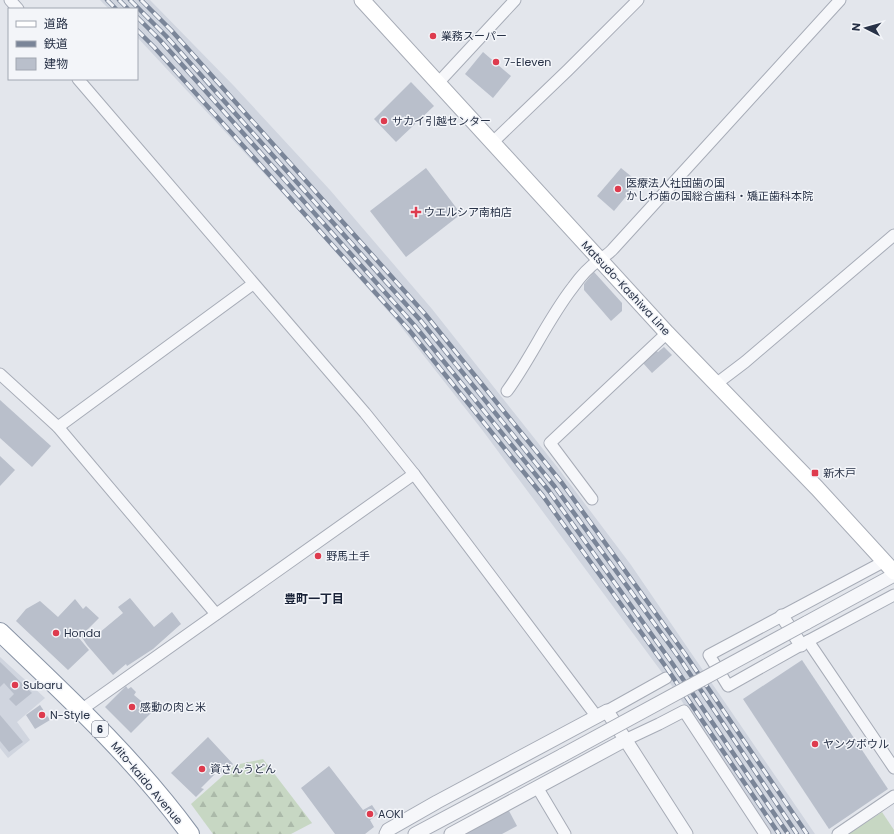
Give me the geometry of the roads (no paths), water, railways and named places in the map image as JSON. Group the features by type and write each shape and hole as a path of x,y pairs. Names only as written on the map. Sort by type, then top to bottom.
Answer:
{"highway":[{"name":"Mito-kaido Avenue","path":"0,632 114,744 190,834"}],"main road":[{"name":"Matsudo-Kashiwa Line","path":"362,0 667,332 817,488 891,569"}],"street":[{"path":"10,0 17,8"},
{"path":"438,83 515,0"},
{"path":"493,142 638,0"},
{"path":"507,391 518,376 573,286 588,269 614,249 840,0"},
{"path":"79,80 326,367 414,474 602,714 625,740 686,834"},
{"path":"716,384 745,362 894,235"},
{"path":"58,427 254,284"},
{"path":"592,499 550,443 667,332"},
{"path":"0,374 58,427 216,614"},
{"path":"81,710 414,474"},
{"path":"891,569 782,616 709,655 728,686 894,595"},
{"path":"414,834 806,623 891,569"},
{"path":"782,616 805,643 894,768"},
{"path":"386,834 388,830 437,802 666,678"},
{"path":"451,834 625,740 684,711 766,834"},
{"path":"537,787 566,834"},
{"path":"838,834 894,796"}],"railway":[{"path":"107,0 115,8"},
{"path":"119,0 127,8"},
{"path":"130,0 166,36 421,321 555,487 680,659 797,834"},
{"path":"141,0 171,30 425,314 562,483 685,654 807,834"},
{"path":"138,18 160,40 415,326 549,491 672,663 788,834"},
{"path":"138,31 409,330 543,496 666,667 779,834"}],"place":[{"name":"業務スーパー","path":"433,36"},
{"name":"7-Eleven","path":"496,62"},
{"name":"サカイ引越センター","path":"384,121"},
{"name":"医療法人社団歯の国 かしわ歯の国総合歯科・矯正歯科本院","path":"618,189"},
{"name":"ウエルシア南柏店","path":"416,212"},
{"name":"新木戸","path":"815,473"},
{"name":"野馬土手","path":"318,556"},
{"name":"Honda","path":"56,633"},
{"name":"Subaru","path":"15,685"},
{"name":"感動の肉と米","path":"132,707"},
{"name":"N-Style","path":"42,715"},
{"name":"ヤングボウル","path":"815,744"},
{"name":"資さんうどん","path":"202,769"},
{"name":"AOKI","path":"370,814"}],"district":[{"name":"豊町一丁目","path":"314,598"}]}
